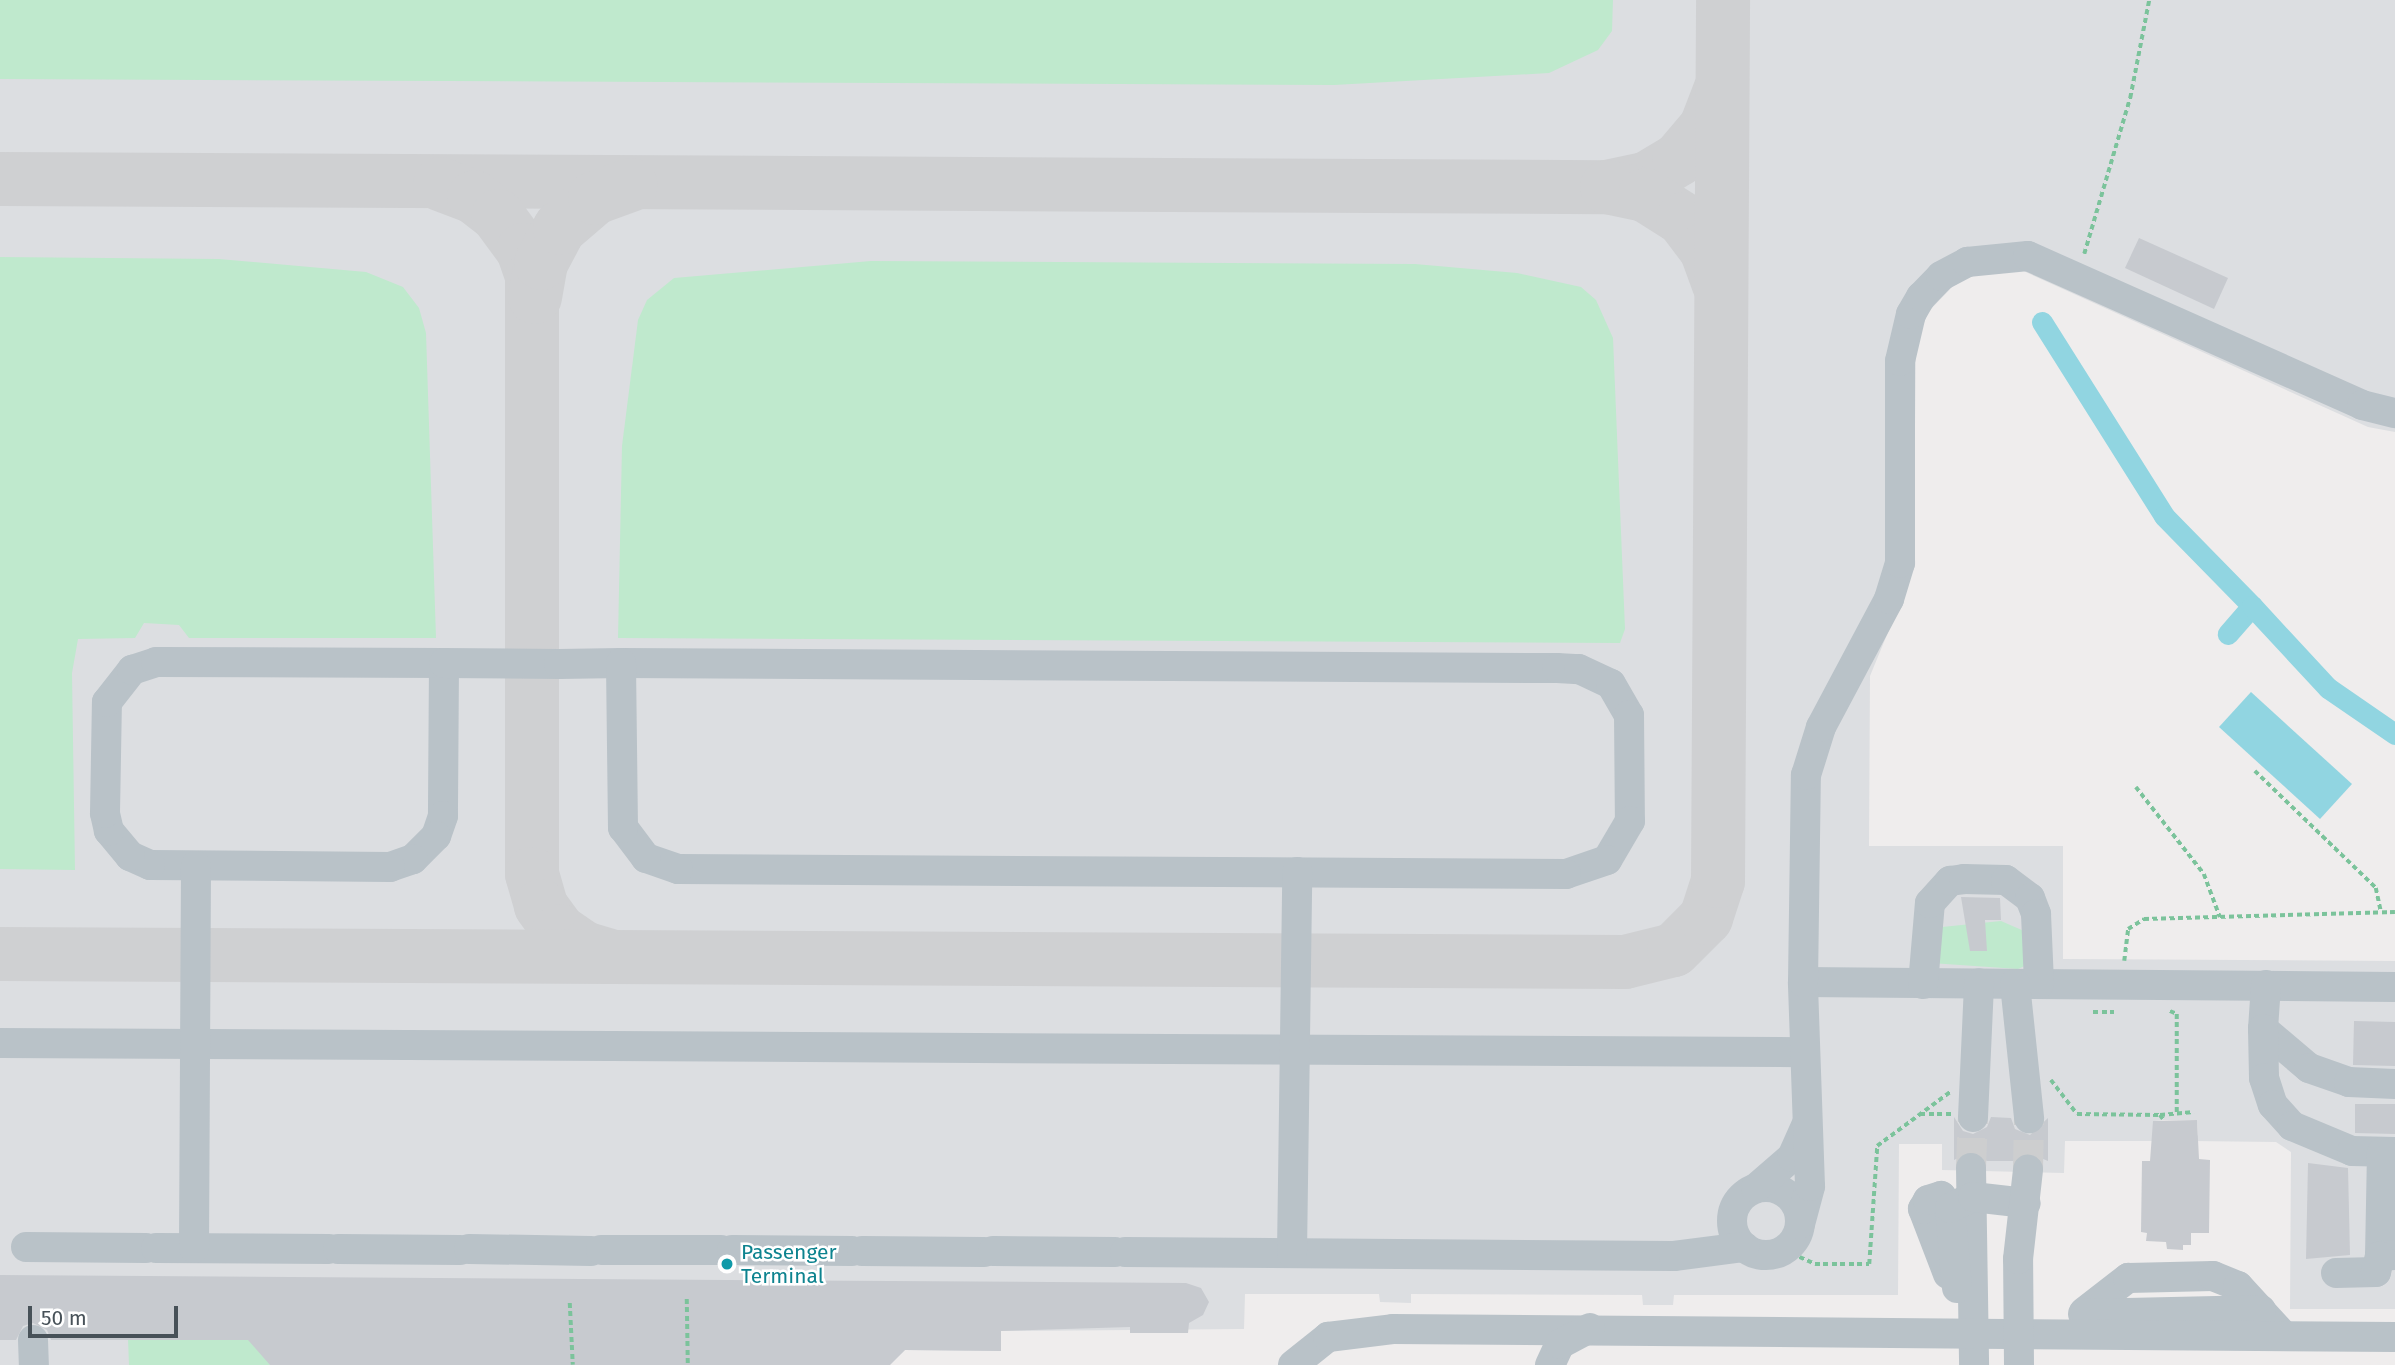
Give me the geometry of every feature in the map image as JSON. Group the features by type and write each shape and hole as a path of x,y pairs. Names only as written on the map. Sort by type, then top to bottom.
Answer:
{"street":[{"path":"14,1248 1674,1256 1744,1247 1764,1255 1784,1250 1800,1224 1810,1186 1803,982 1806,775 1821,727 1889,599 1900,563 1900,361 1910,314 1941,276 1980,257 2028,256 2362,405 2395,413"},
{"path":"444,663 443,816 422,853 390,867 196,866 138,860 109,831 104,813 105,711 116,685 132,670 156,662 621,663 1557,668 1597,675 1623,699 1631,736 1630,821 1619,847 1595,867 1566,874 678,869 653,863 635,849 621,818 621,663"},
{"path":"194,1248 196,866"},
{"path":"1292,1254 1297,872"},
{"path":"1923,984 1930,903 1950,881 2006,880 2029,898 2036,914 2027,984 2029,1118"},
{"path":"1803,982 2395,987"},
{"path":"1973,1117 1979,983"},
{"path":"2266,985 2264,1078 2273,1105 2292,1126 2353,1151 2389,1152 2388,1255 2376,1272 2336,1273"},
{"path":"2263,1029 2309,1068 2330,1078 2395,1084"},
{"path":"0,1042 1294,1047 1805,1052"},
{"path":"1744,1247 1733,1228 1735,1207 1792,1157 1806,1124"},
{"path":"2019,1365 2018,1259 2028,1170"},
{"path":"1756,1188 1788,1194 1800,1224"},
{"path":"1968,1311 1923,1209 1928,1200 1965,1191 2026,1203"},
{"path":"1965,1191 1968,1311 1974,1365"},
{"path":"1293,1365 1312,1346 1353,1330 1590,1328 1968,1311 2019,1330 2078,1322 2261,1310 2284,1336"},
{"path":"2078,1322 2284,1336 2395,1337"},
{"path":"1550,1365 1560,1344 1590,1328"}],"path":[{"path":"2077,276 2130,98 2149,0"},
{"path":"2255,771 2376,888 2381,912"},
{"path":"2136,787 2204,874 2220,917"},
{"path":"2124,961 2128,929 2144,919 2395,912"},
{"path":"2160,1011 2177,1014 2177,1113"},
{"path":"2093,1012 2120,1012"},
{"path":"1784,1250 1815,1264 1869,1264 1877,1146 1961,1084"},
{"path":"2160,1115 2194,1112"},
{"path":"687,1299 688,1365"},
{"path":"570,1303 573,1365"}],"shaded area":[{"path":"0,0 2395,0 2395,432 2368,427 2019,269 1984,271 1957,282 1929,311 1916,342 1914,509 1905,591 1870,676 1869,846 2063,846 2063,959 2395,961 2395,1309 2290,1309 2291,1152 2276,1142 2192,1141 2198,1135 2197,1120 2163,1120 2154,1121 2159,1141 2065,1141 2064,1173 1942,1170 1942,1144 1899,1144 1898,1295 1674,1295 1673,1305 1643,1305 1642,1295 1411,1294 1411,1303 1380,1302 1379,1294 1245,1294 1244,1329 1001,1331 1001,1351 905,1350 888,1365 0,1365"}],"green space":[{"path":"0,0 1613,0 1612,31 1598,50 1549,73 1334,85 0,79"},
{"path":"0,257 219,259 366,272 403,287 419,308 426,333 436,638 189,638 179,625 144,623 135,638 78,639 72,673 75,870 0,869"},
{"path":"871,261 1415,264 1517,273 1581,287 1596,300 1613,338 1625,629 1620,643 618,638 622,446 638,320 647,300 674,278"},
{"path":"2001,921 2024,931 2029,964 2018,969 1931,963 1942,927"},
{"path":"128,1339 251,1340 271,1365 129,1365"}],"water":[{"path":"2251,692 2352,784 2320,819 2219,727"}],"building":[{"path":"2139,238 2228,278 2214,309 2125,268"},
{"path":"1961,897 2000,898 2001,920 1985,920 1987,951 1970,951"},
{"path":"2354,1021 2395,1022 2395,1066 2353,1065"},
{"path":"2355,1104 2395,1104 2395,1134 2355,1133"},
{"path":"1954,1117 1963,1131 1973,1134 1987,1127 1991,1117 2011,1118 2015,1129 2030,1135 2048,1118 2048,1161 2029,1153 2013,1161 1987,1161 1971,1151 1954,1160"},
{"path":"2197,1120 2199,1159 2210,1160 2209,1233 2191,1233 2191,1245 2183,1245 2183,1250 2167,1249 2166,1242 2146,1241 2147,1233 2141,1232 2142,1161 2150,1161 2153,1121"},
{"path":"2308,1163 2348,1168 2350,1255 2306,1259"},
{"name":"Passenger Terminal","path":"0,1275 1186,1283 1201,1288 1209,1302 1203,1315 1189,1323 1188,1333 1130,1333 1130,1327 1001,1331 1001,1351 905,1350 890,1365 270,1365 248,1340 51,1340 47,1330 33,1323 23,1326 16,1340 0,1340"}],"waterway":[{"path":"2042,322 2164,516 2252,606 2228,634"},
{"path":"2252,606 2328,688 2395,734"}],"taxiway":[{"path":"0,954 1625,962 1674,950 1706,918 1718,881 1723,0"},
{"path":"0,179 1607,187 1646,179 1679,159 1706,127 1720,90"},
{"path":"440,184 474,197 498,216 523,250 532,276 532,874 541,906 559,931 584,948 611,956"},
{"path":"535,297 541,263 560,228 595,198 631,185"},
{"path":"1607,187 1645,195 1683,219 1706,249 1719,284"}],"tunnel":[{"path":"1971,1168 1973,1117"},
{"path":"2028,1170 2029,1118"}],"place":[{"name":"Passenger Terminal","path":"727,1264"}]}
